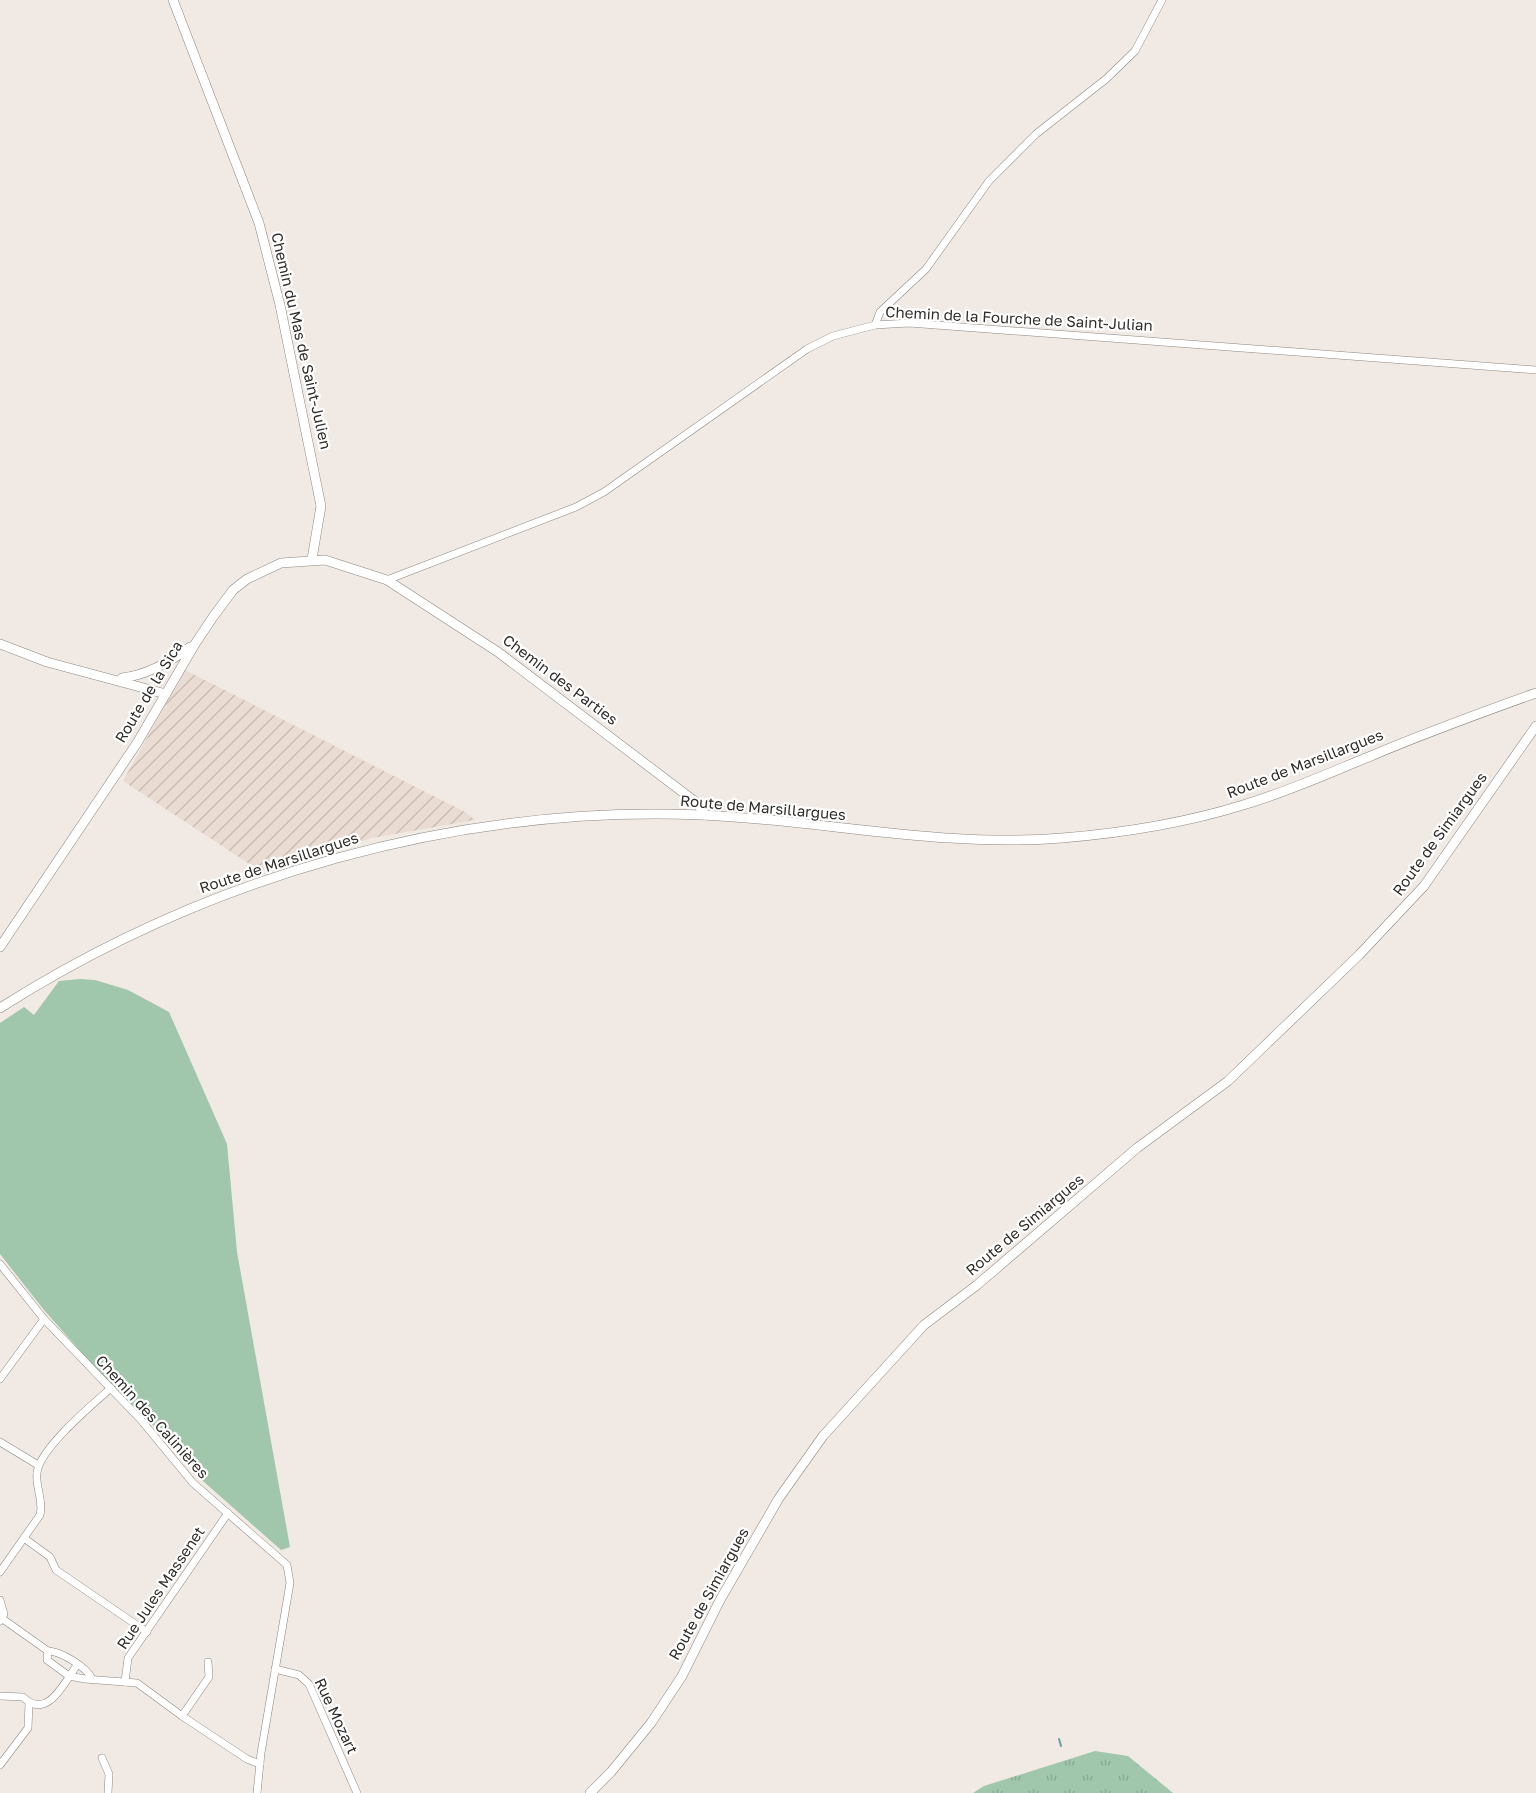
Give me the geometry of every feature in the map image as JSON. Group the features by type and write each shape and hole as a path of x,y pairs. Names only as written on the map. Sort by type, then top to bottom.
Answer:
{"street":[{"name":"Chemin du Mas de Saint-Julien","path":"173,0 259,223 280,305 320,497 320,524 312,559"},
{"path":"876,325 880,312 898,299 932,262 989,182 1036,134 1106,80 1135,51 1162,0"},
{"name":"Chemin de la Fourche de Saint-Julian","path":"387,580 576,507 639,469 807,349 843,333 876,325 953,326 1536,370"},
{"name":"Route de la Sica","path":"0,947 137,743 195,644 233,591 247,579 280,563 312,559 340,562 387,580"},
{"name":"Chemin des Parties","path":"387,580 498,652 697,803 705,815"},
{"path":"0,644 46,662 166,694"},
{"path":"116,679 136,676 176,658 195,644"},
{"name":"Route de Marsillargues","path":"0,1008 70,966 194,907 346,855 428,836 490,826 598,817 705,815 924,837 992,840 1060,838 1143,828 1200,817 1264,798 1457,721 1536,693"},
{"name":"Route de Simiargues","path":"590,1793 638,1739 676,1685 693,1657 720,1600 779,1497 823,1436 924,1325 977,1285 1133,1152 1242,1069 1408,905 1536,726"},
{"name":"Chemin des Calinières","path":"0,1264 44,1318 111,1388 193,1483 287,1565 290,1583 257,1793"},
{"path":"0,1278 5,1271"},
{"path":"0,1379 44,1318"},
{"path":"0,1572 40,1515 42,1506 36,1474 38,1465 60,1436 111,1388"},
{"path":"0,1442 38,1465"},
{"name":"Rue Jules Massenet","path":"125,1682 128,1658 228,1513"},
{"path":"24,1538 50,1557 56,1570 147,1632"},
{"path":"0,1600 4,1614 1,1619 48,1651 55,1651 77,1665 92,1679"},
{"path":"48,1651 47,1660 69,1676 137,1683 247,1759 260,1764"},
{"path":"182,1716 209,1677 208,1662"},
{"path":"0,1696 23,1697 30,1704 42,1706 50,1703 77,1665"},
{"name":"Rue Mozart","path":"275,1669 299,1675 309,1684 357,1793"},
{"path":"0,1765 28,1728 30,1704"},
{"path":"102,1758 109,1774 108,1793"}],"shaded area":[{"path":"185,670 465,812 475,820 372,838 260,871 123,781"}],"green space":[{"path":"95,980 128,990 169,1012 227,1144 237,1252 290,1547 281,1550 203,1481 150,1422 97,1370 44,1310 0,1254 0,1023 24,1007 34,1015 59,981"},
{"path":"1095,1751 1128,1756 1173,1793 973,1793 984,1786"}],"waterway":[{"path":"1059,1739 1061,1746"}]}
